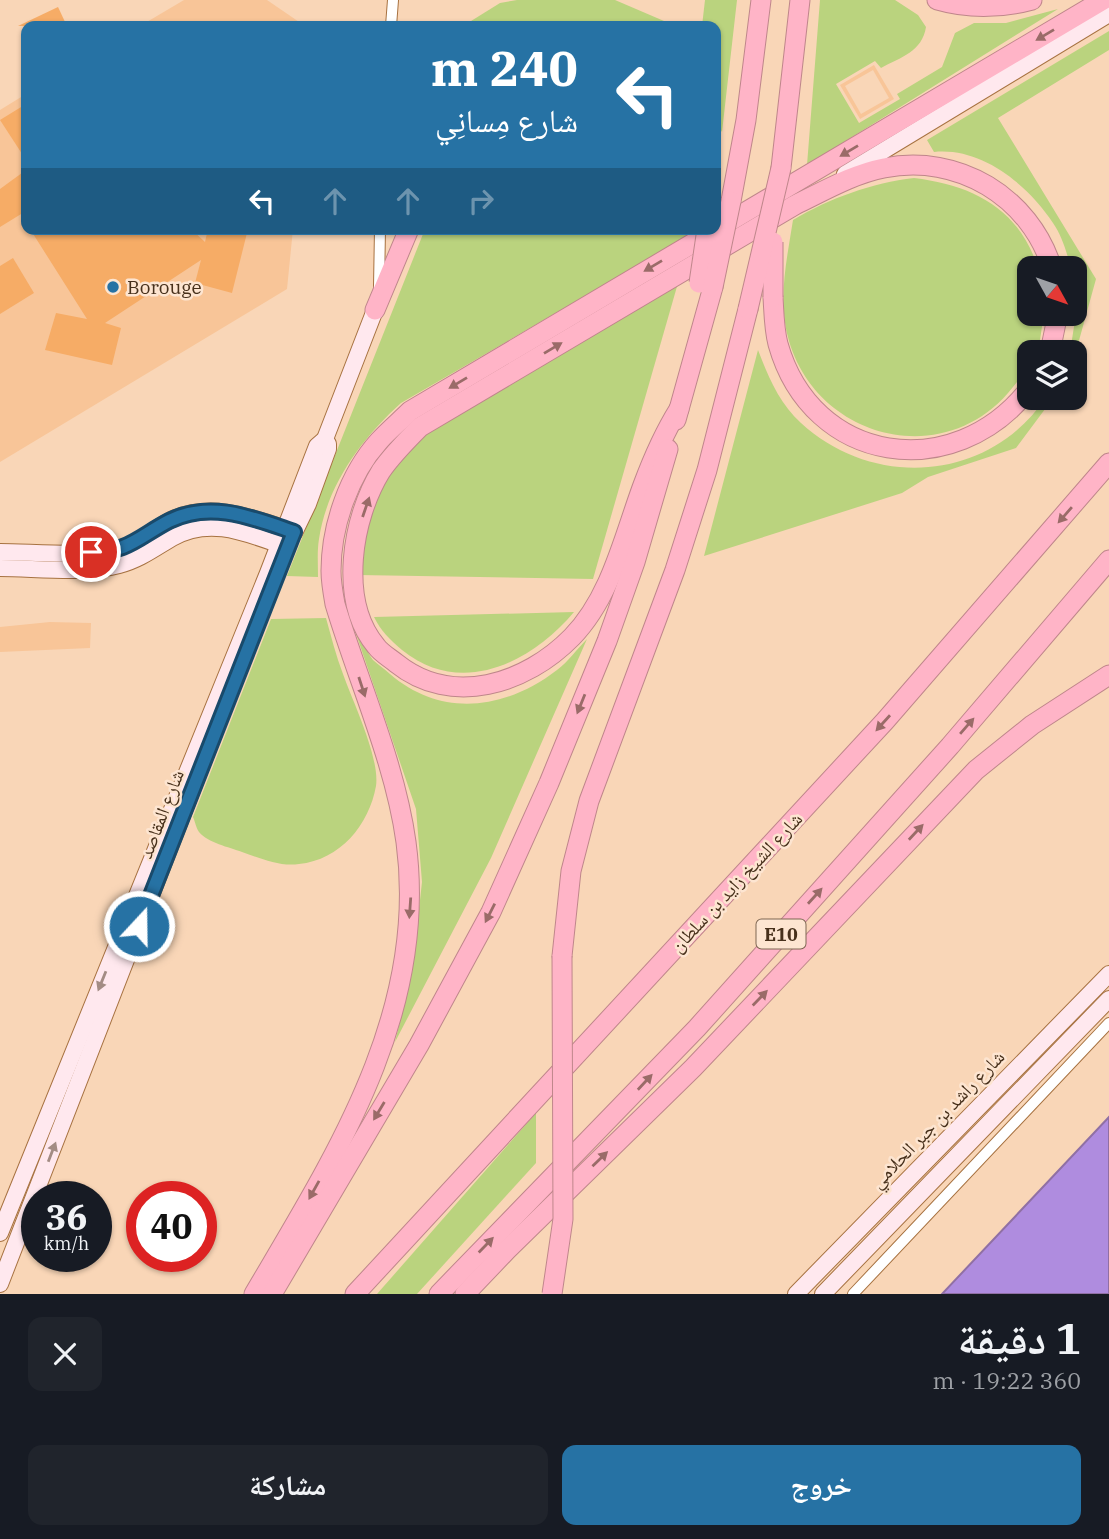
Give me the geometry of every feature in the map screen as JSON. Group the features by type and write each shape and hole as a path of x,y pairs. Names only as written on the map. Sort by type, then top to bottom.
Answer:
{"highway":[{"path":"721,235 731,201 746,120 761,0"},
{"path":"800,0 771,268 778,345 799,388 815,408 838,428 862,441 915,451 964,441 989,428 1017,403"},
{"path":"937,0 985,7 1032,0"},
{"path":"721,227 1104,0"},
{"path":"626,561 572,637 541,662 516,676 485,687 429,683 402,668 376,647 362,621 355,599 352,573 354,550 371,493 382,471 399,448 420,427 795,205 850,178 883,168 914,164 947,168 973,177 1001,193 1038,234 1047,256"},
{"path":"552,1294 563,1219 562,956 571,871 589,801 675,570 707,470 781,168"},
{"path":"374,310 406,235"},
{"path":"706,285 707,235"},
{"path":"254,1294 328,1164 370,1079 393,1018 407,950 411,895 406,841 397,796 335,604 331,572 340,512 354,480 377,443 410,411 707,235"},
{"path":"272,1294 419,1045 491,912 549,783 607,641 626,561 679,409 694,356 693,323 721,235"},
{"name":"شارع الشيخ زايد بن سلطان","path":"355,1294 875,731 1109,463"},
{"name":"E10","path":"439,1294 697,1028 950,747 1109,560"},
{"path":"465,1294 506,1250 693,1068 976,770 1032,725 1109,675"}],"street":[{"path":"391,21 393,0"},
{"path":"795,205 1109,14"},
{"path":"374,310 380,282 380,235"},
{"name":"شارع المقاصد","path":"0,1233 234,670 289,530 324,460 328,447 325,439 374,310"},
{"path":"0,552 110,551 131,545 184,515 209,511 234,513 289,530"},
{"path":"0,568 95,568 120,565 144,555 183,532 203,527 228,528 283,546"},
{"name":"شارع المقاصد","path":"0,1284 234,670"},
{"name":"شارع راشد بن جبر الحلامي","path":"796,1294 1109,974"},
{"name":"شارع راشد بن جبر الحلامي","path":"823,1294 1109,999"},
{"path":"853,1294 1109,1023"}],"shaded area":[{"path":"184,0 267,0 298,21 148,21"},
{"path":"874,65 894,99 860,119 840,85","holes":["873,70 889,98 861,114 845,86"]},
{"path":"21,97 21,235 292,235 287,289 0,462 0,110"},
{"path":"50,622 91,623 90,648 0,652 0,627"},
{"path":"1109,1117 1109,1294 942,1294"}],"green space":[{"path":"517,0 615,0 664,21 471,21 500,3"},
{"path":"705,0 737,0 722,132 721,21 703,21"},
{"path":"820,0 895,0 918,15 926,27 920,42 910,53 881,68 875,61 836,84 859,123 900,99 897,94 942,67 955,33 974,23 1006,23 1058,9 807,165"},
{"path":"1109,31 1109,50 998,118 1082,256 1067,256 1062,239 1043,209 1031,195 1002,171 969,156 934,152 927,140"},
{"path":"914,178 935,181 974,194 1006,215 1019,230 1033,256 1017,256 1017,326 1042,326 1040,340 1017,340 1017,382 980,417 949,431 916,436 884,432 853,420 825,401 804,374 789,341 783,295 793,220 852,193"},
{"path":"423,235 690,235 401,403 360,447 338,481 323,519 319,539 318,577 287,576"},
{"path":"1087,264 1096,279 1087,312"},
{"path":"678,283 593,579 358,575 374,496 404,453 425,435"},
{"path":"1074,326 1083,326 1079,340 1072,340"},
{"path":"758,350 780,398 801,423 830,445 862,459 896,467 930,467 963,460 994,446 1022,425 1035,410 1044,410 1016,448 928,477 902,493 704,556"},
{"path":"574,612 557,630 516,659 471,673 448,671 425,664 394,643 374,617"},
{"path":"326,618 374,761 376,786 367,814 340,848 327,856 299,864 270,861 208,839 199,832 193,817 271,619"},
{"path":"352,622 377,664 410,688 430,698 452,703 495,700 516,694 557,670 587,639 491,858 395,1042 412,973 422,882 416,809"},
{"path":"536,1113 536,1163 417,1294 377,1294"}],"building":[{"path":"58,7 65,21 29,21"},
{"path":"21,107 21,152 0,120"},
{"path":"21,174 21,214 0,227 0,189"},
{"name":"Borouge","path":"34,235 197,235 205,242 207,235 246,235 232,293 195,283 201,260 105,323 121,328 112,365 45,350 56,313 87,319"},
{"path":"13,258 34,293 0,314 0,266"}],"place":[{"name":"Borouge","path":"113,287"}],"route":[{"path":"91,552 131,545 160,526 196,512 234,513 294,532 139,926"}]}
